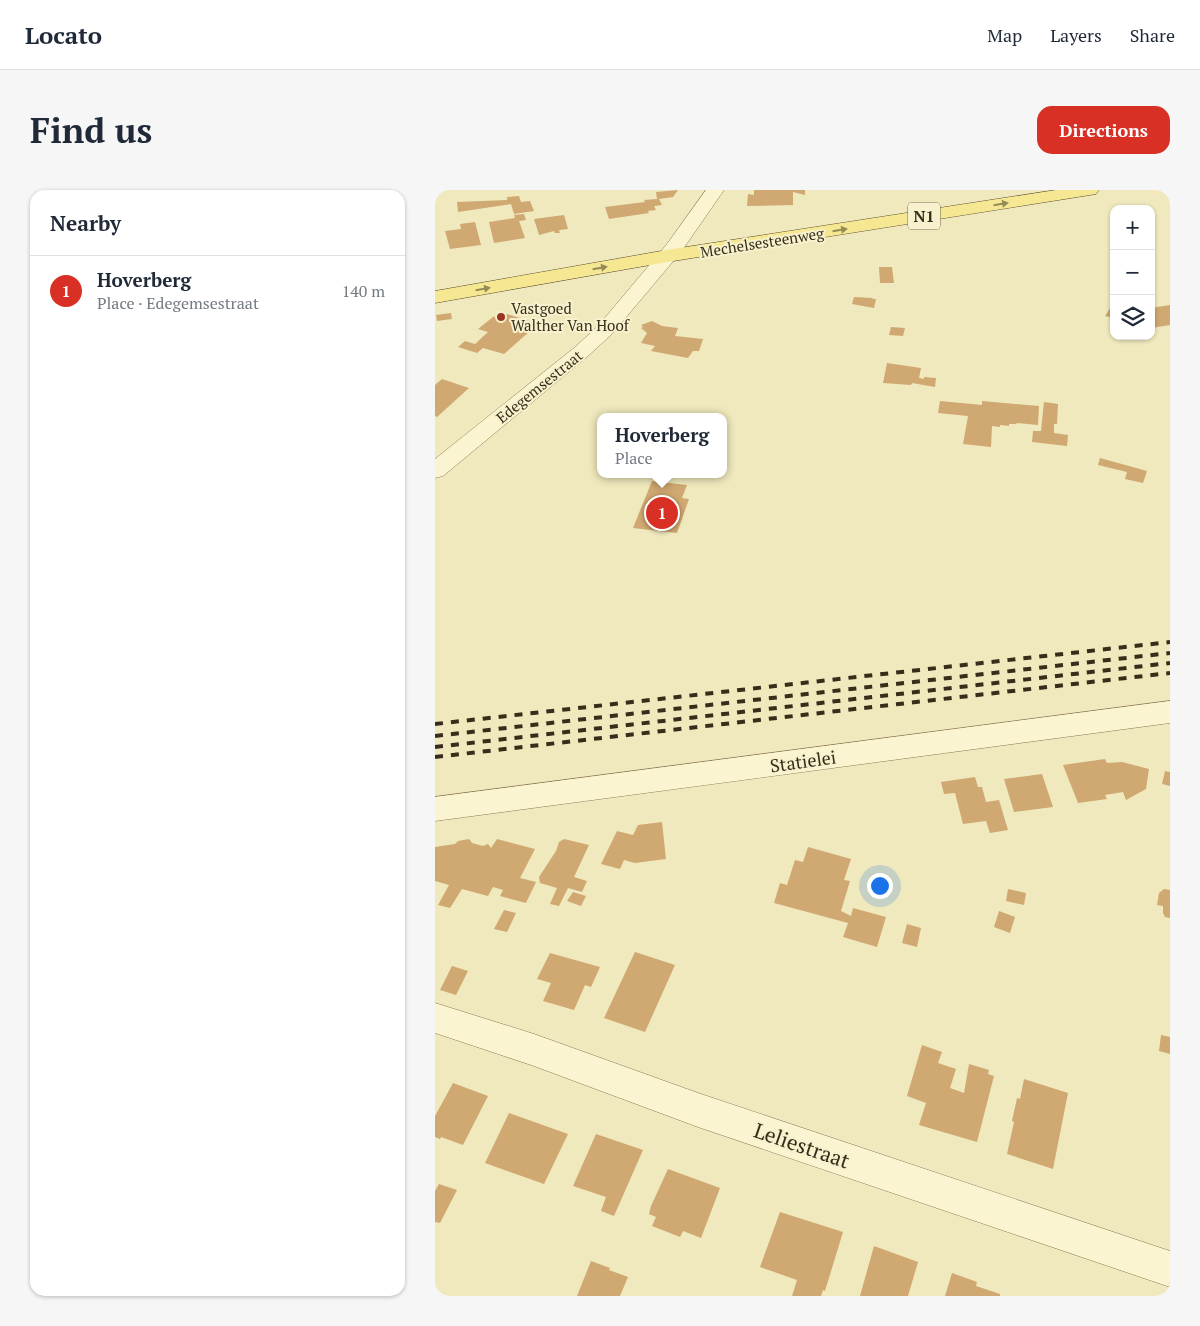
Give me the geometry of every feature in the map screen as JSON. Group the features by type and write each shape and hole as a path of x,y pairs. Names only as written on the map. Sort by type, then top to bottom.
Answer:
{"main road":[{"name":"Mechelsesteenweg","path":"435,298 674,247 985,190"},
{"name":"Mechelsesteenweg","path":"435,279 629,248 674,247 1090,190"}],"street":[{"name":"Edegemsestraat","path":"435,471 581,352 605,330 674,247 715,190"},
{"name":"Statielei","path":"435,809 1170,712"},
{"name":"Leliestraat","path":"435,1018 534,1050 698,1110 1170,1269"}],"building":[{"path":"678,190 673,197 659,199 662,205 654,206 656,210 648,211 649,213 609,219 605,207 645,202 644,200 657,199 656,192"},
{"path":"754,190 805,190 805,195 793,192 793,205 747,206 748,194 754,195"},
{"path":"519,196 521,202 530,201 534,211 514,214 511,204 458,212 457,202 507,200 507,197"},
{"path":"524,214 526,220 519,221 525,238 494,243 489,222 515,218 514,215"},
{"path":"564,215 568,229 559,230 560,233 555,233 554,231 539,235 534,219"},
{"path":"475,222 481,245 450,249 445,231 461,229 460,224"},
{"path":"879,267 892,267 894,283 880,283"},
{"path":"854,297 876,299 874,308 852,304"},
{"path":"1170,305 1170,325 1155,327 1155,307"},
{"path":"1110,308 1110,317 1105,316"},
{"path":"451,313 452,319 437,321 436,315"},
{"path":"507,314 538,324 504,354 483,348 477,353 458,347 465,341 475,344 488,332 478,329 493,317"},
{"path":"652,321 662,326 678,328 675,336 703,339 699,351 693,351 688,358 651,351 655,346 641,343 647,333 641,328 643,327 641,325"},
{"path":"891,327 905,328 903,336 889,335"},
{"path":"887,363 921,368 919,378 936,378 935,387 912,383 911,385 883,383"},
{"path":"442,379 469,388 437,417 435,416 435,385"},
{"path":"940,401 982,405 982,401 1039,406 1038,425 1017,423 1009,424 1009,426 992,426 991,447 963,444 968,416 938,413"},
{"path":"1044,402 1058,404 1057,424 1054,424 1054,433 1068,435 1067,446 1032,442 1033,431 1041,431"},
{"path":"1100,458 1147,471 1143,483 1125,479 1127,472 1098,465"},
{"path":"652,481 687,485 682,498 689,499 677,533 633,528"},
{"path":"1105,759 1107,763 1122,762 1149,769 1146,789 1126,800 1123,792 1105,795 1107,799 1078,803 1063,765"},
{"path":"1165,771 1170,772 1170,786 1162,784"},
{"path":"1042,774 1053,807 1014,812 1004,779"},
{"path":"975,777 978,787 982,787 986,802 999,800 1008,830 990,833 986,821 963,824 955,793 944,794 941,782"},
{"path":"662,822 666,859 635,863 624,860 620,869 601,864 617,831 633,835 638,825"},
{"path":"469,839 472,843 483,846 488,844 491,848 497,839 535,849 520,878 536,882 526,903 500,896 503,890 493,887 488,896 462,889 450,908 438,905 449,885 435,881 435,847 455,844 458,841"},
{"path":"564,839 589,845 574,877 587,881 582,892 568,888 559,906 550,904 557,888 540,883 539,877 556,851 559,842"},
{"path":"808,847 851,859 844,880 850,881 841,911 851,916 853,908 886,917 877,947 843,937 848,923 774,903 780,883 787,885 795,860 803,862"},
{"path":"1008,889 1026,893 1024,905 1006,901"},
{"path":"1164,889 1170,890 1170,918 1165,917 1163,906 1157,905 1159,893"},
{"path":"573,892 586,896 581,906 567,901"},
{"path":"504,910 516,913 507,932 494,929"},
{"path":"999,911 1015,917 1010,933 994,927"},
{"path":"907,924 921,928 917,947 902,943"},
{"path":"635,952 675,965 645,1032 604,1018"},
{"path":"550,953 600,967 591,987 585,985 574,1010 543,1001 551,983 537,979"},
{"path":"452,966 468,971 456,995 440,990"},
{"path":"1161,1035 1170,1037 1170,1054 1159,1051"},
{"path":"922,1045 942,1052 938,1063 956,1069 950,1088 964,1093 969,1064 989,1070 988,1074 994,1076 977,1142 919,1125 926,1103 907,1096"},
{"path":"1024,1079 1068,1093 1053,1169 1007,1154 1017,1098 1020,1099"},
{"path":"453,1083 488,1096 463,1145 441,1137 440,1139 435,1137 435,1116"},
{"path":"509,1113 568,1134 544,1184 485,1163"},
{"path":"596,1134 643,1150 614,1216 601,1211 606,1197 573,1186"},
{"path":"668,1169 720,1188 701,1238 683,1231 680,1237 652,1226 656,1217 649,1214 651,1206"},
{"path":"439,1184 457,1190 440,1223 435,1222 435,1191"},
{"path":"780,1212 843,1232 825,1291 823,1290 821,1296 792,1296 797,1280 760,1267"},
{"path":"874,1246 918,1262 908,1296 860,1296"},
{"path":"591,1261 628,1277 620,1296 577,1296"},
{"path":"952,1273 977,1282 976,1286 1000,1294 1000,1296 945,1296"}],"railway":[{"path":"435,724 1170,642"},
{"path":"435,736 1170,653"},
{"path":"435,747 1170,663"},
{"path":"435,757 1170,673"}],"place":[{"name":"Vastgoed Walther Van Hoof","path":"501,317"},
{"name":"Hoverberg","path":"662,513"}]}
